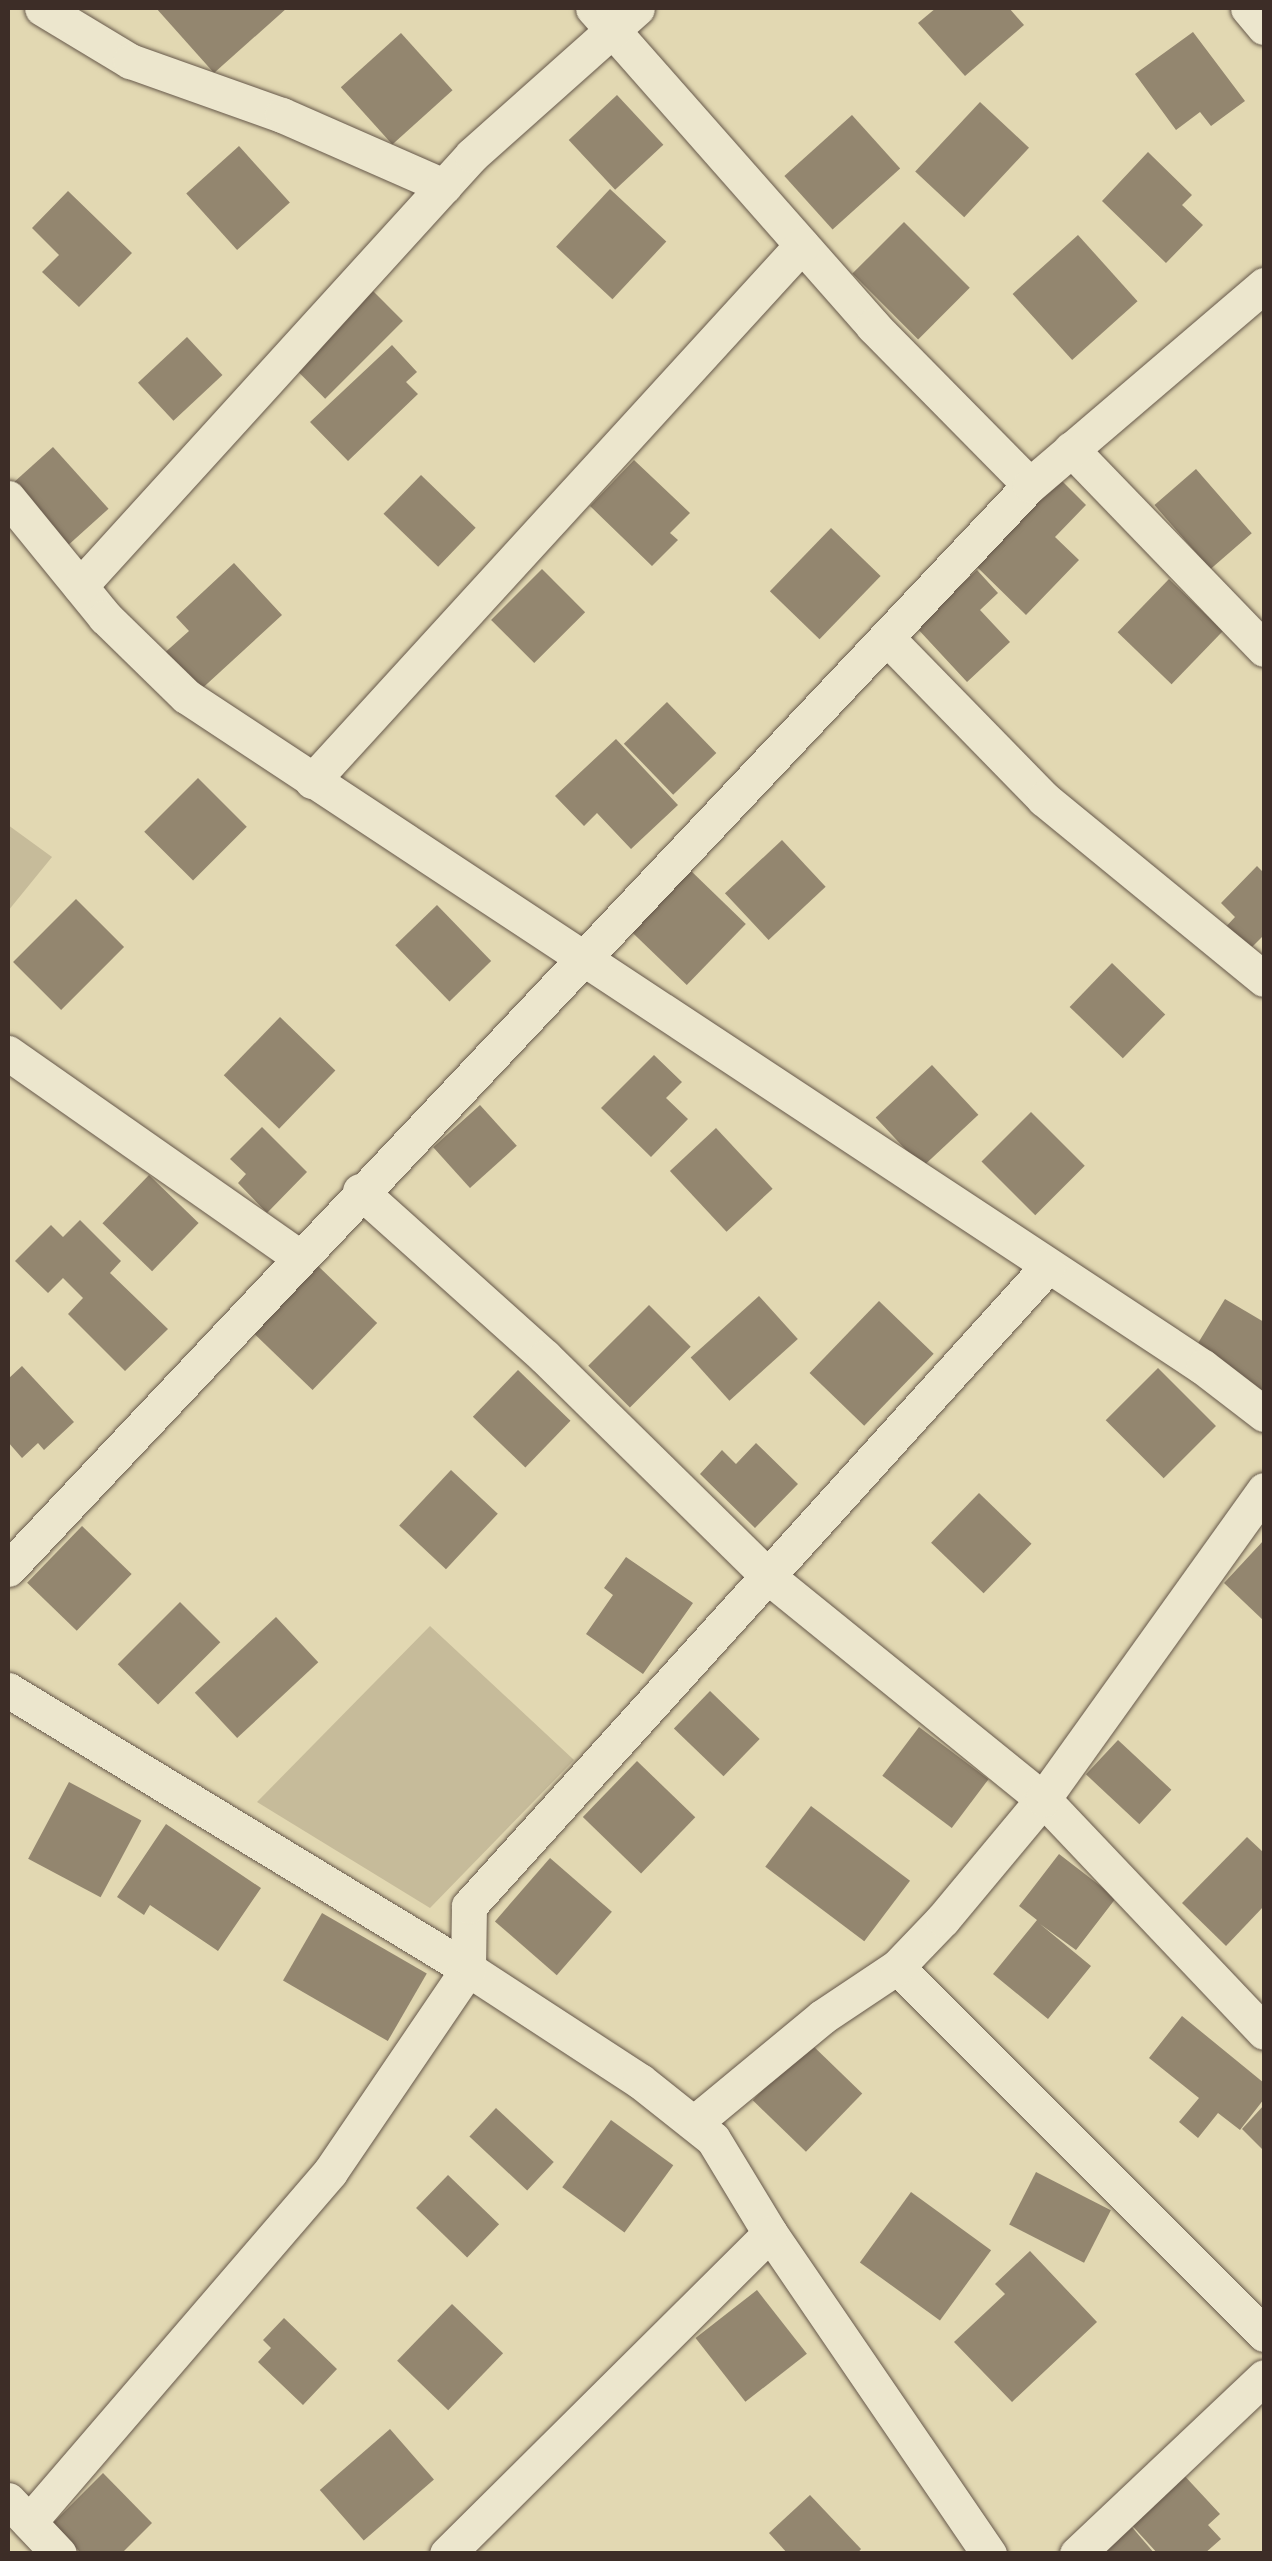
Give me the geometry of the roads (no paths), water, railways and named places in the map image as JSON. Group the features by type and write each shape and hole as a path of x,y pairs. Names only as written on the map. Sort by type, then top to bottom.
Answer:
{"street":[{"path":"42,8 130,62 282,115 444,186"},
{"path":"1248,8 1264,27"},
{"path":"80,586 444,186 614,15 802,245 1030,485"},
{"path":"312,781 802,245"},
{"path":"8,1569 298,1256 582,963 1030,485 1264,285"},
{"path":"1071,449 1264,649"},
{"path":"8,498 80,586 186,696 582,963 1048,1266 1264,1414"},
{"path":"887,638 1044,799 1264,979"},
{"path":"8,1053 298,1256"},
{"path":"360,1191 545,1357 771,1579 1044,1799 1264,2032"},
{"path":"59,2554 18,2511 330,2172 468,1969 469,1906 771,1579 1048,1266"},
{"path":"694,2123 822,2016 897,1967 1044,1799 1264,1490"},
{"path":"8,1690 468,1969 713,2139 770,2234 989,2554"},
{"path":"897,1967 1264,2334"},
{"path":"447,2554 770,2234"},
{"path":"1077,2554 1264,2377"}]}
